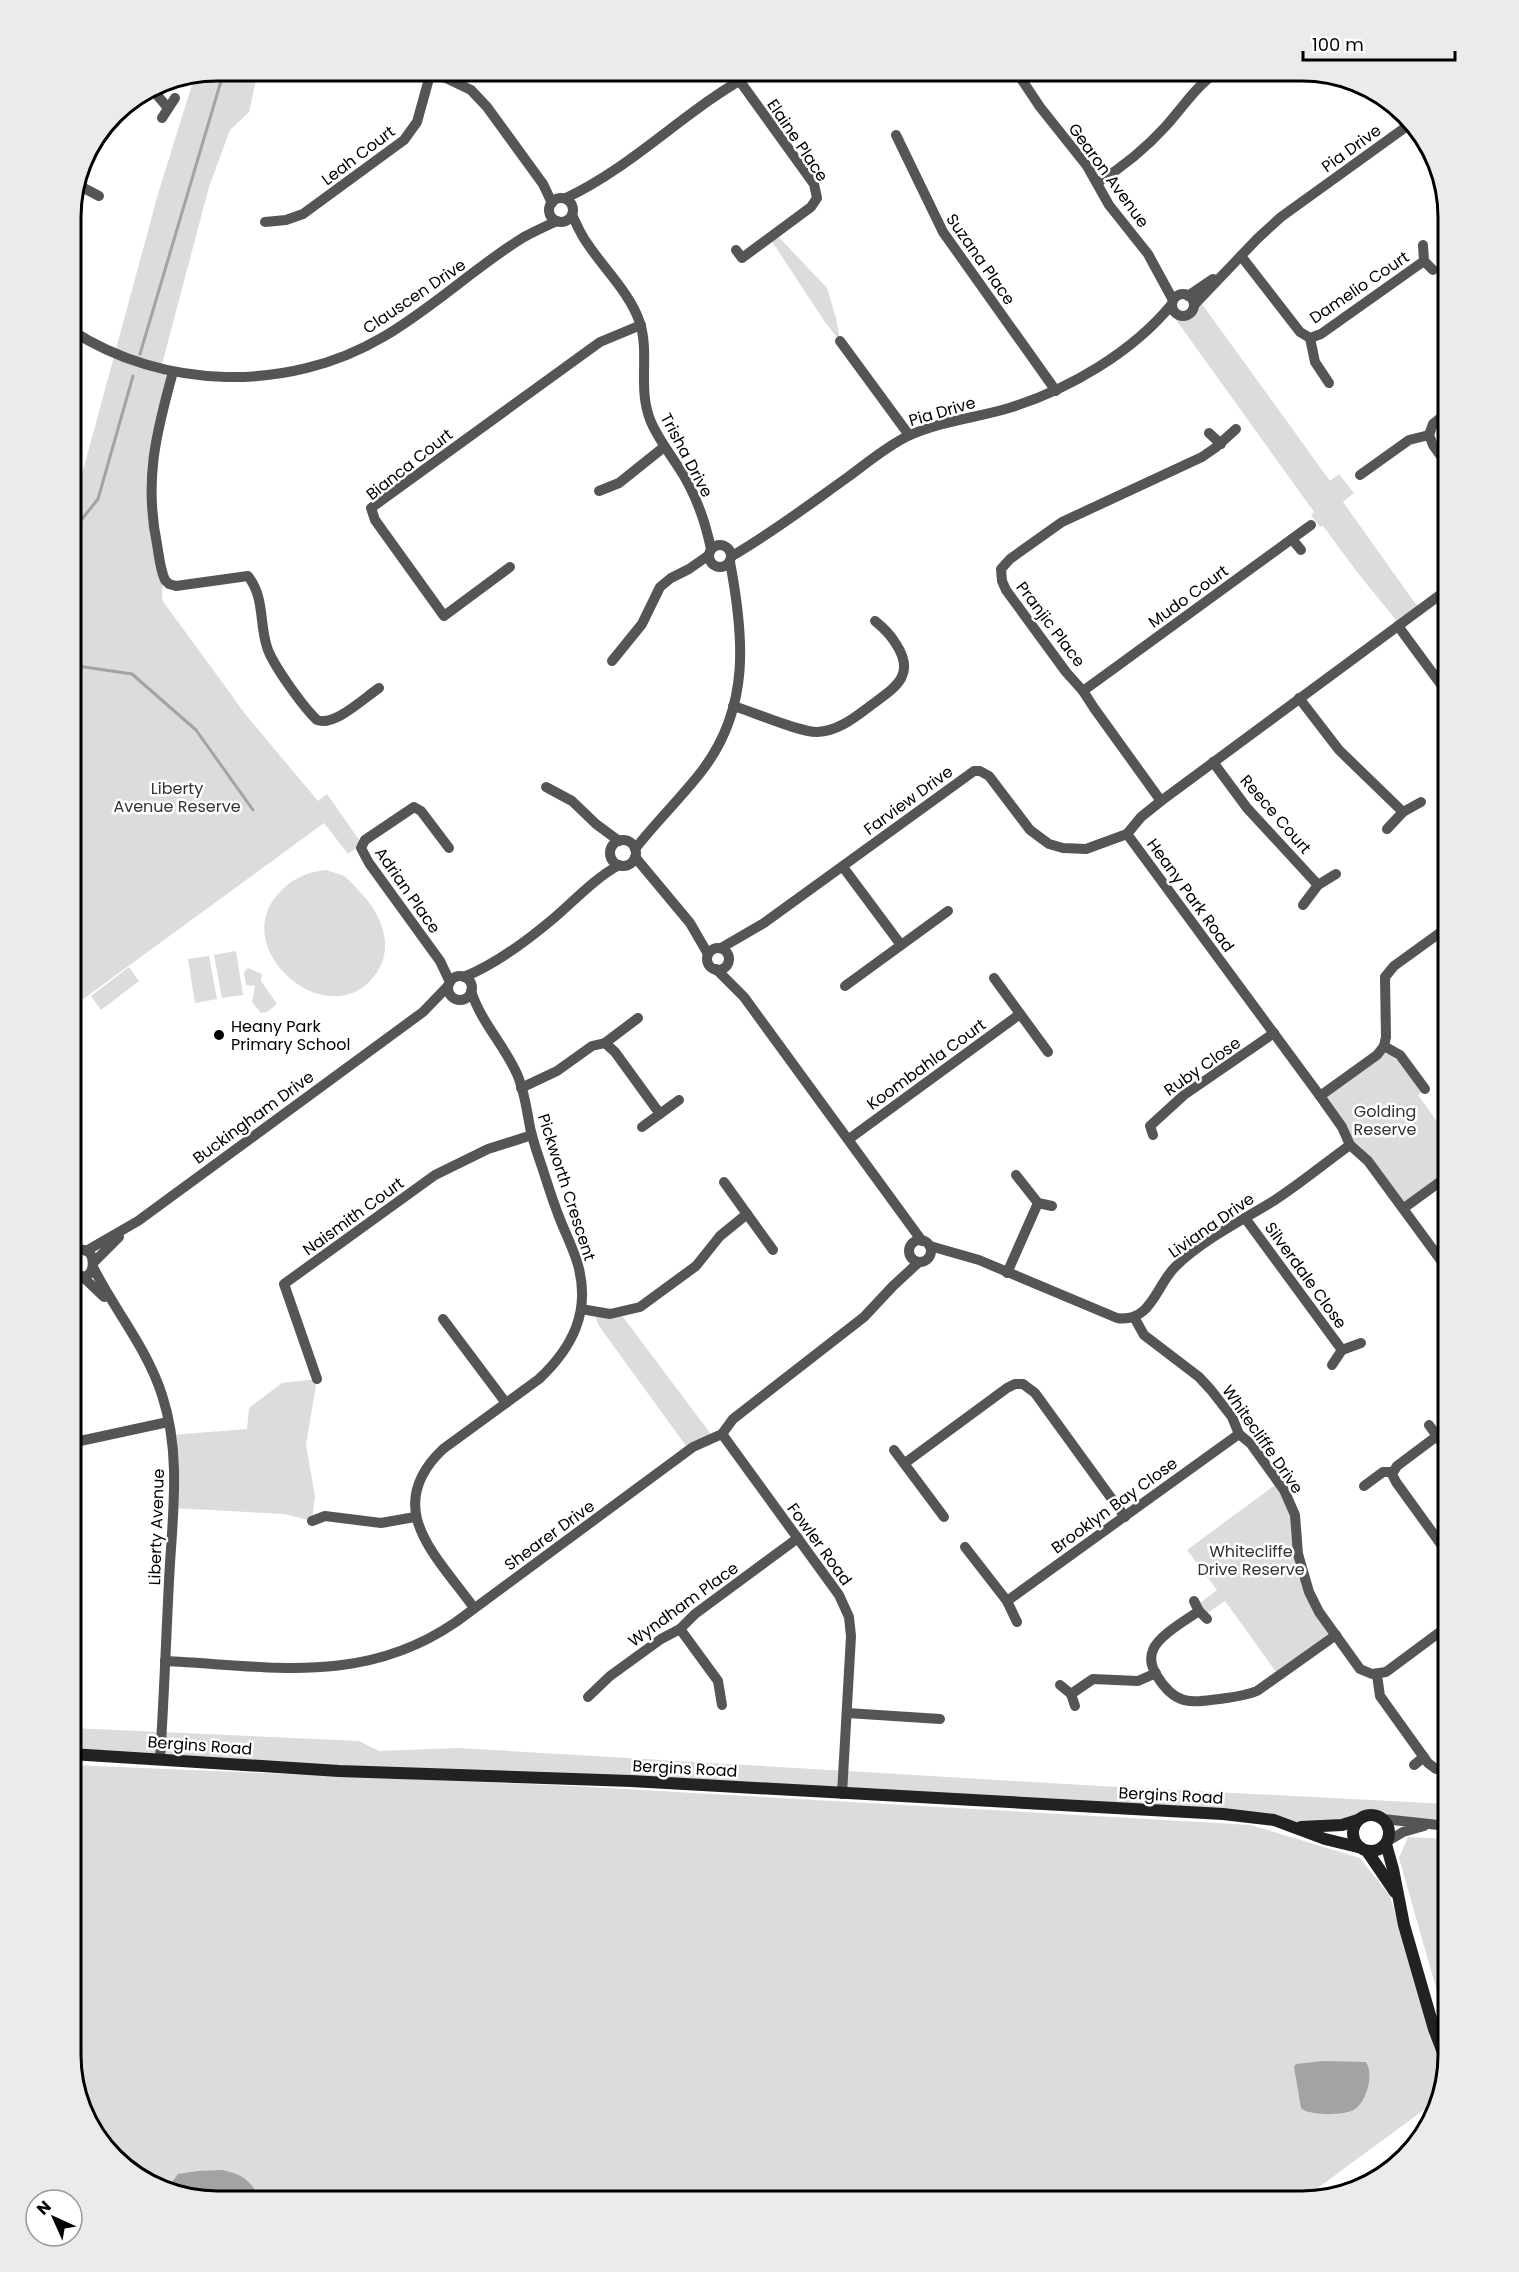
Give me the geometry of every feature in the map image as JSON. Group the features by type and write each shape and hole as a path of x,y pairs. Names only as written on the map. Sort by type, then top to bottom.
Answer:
{"main road":[{"name":"Bergins Road","path":"81,1755 339,1771 631,1781 1223,1814 1259,1817 1362,1849"},
{"path":"1399,1898 1352,1833 1358,1820 1367,1815 1383,1819 1389,1829 1387,1843 1399,1898 1404,1925 1438,2039"},
{"name":"Bergins Road","path":"1297,1827 1342,1825 1358,1820"},
{"path":"1362,1849 1381,1849 1387,1843"}],"street":[{"name":"Leah Court","path":"265,222 303,214 404,140 417,122 428,81"},
{"path":"451,81 465,85 476,95 556,202"},
{"name":"Clauscen Drive","path":"525,237 556,202 599,182 738,81"},
{"name":"Elaine Place","path":"740,81 814,184 817,198 811,207 742,258"},
{"name":"Gearon Avenue","path":"1023,81 1040,107 1068,140 1109,205 1158,268 1189,298"},
{"path":"1097,183 1115,172 1144,148 1206,81"},
{"path":"155,96 165,113 175,98"},
{"name":"Pia Drive","path":"1189,298 1228,269 1281,217 1405,128"},
{"name":"Suzana Place","path":"896,135 933,216 947,239 1056,391"},
{"name":"Clauscen Drive","path":"81,335 124,357 173,372 200,376 274,375 310,368 344,357 383,338 525,237 559,221 567,220 599,182"},
{"path":"85,188 99,196"},
{"name":"Trisha Drive","path":"586,242 552,217 556,202 573,212 586,242 626,297 640,325 644,399 650,421 664,447 683,474 735,594"},
{"name":"Damelio Court","path":"1423,245 1424,261 1433,270"},
{"name":"Damelio Court","path":"1241,256 1300,332 1310,338 1315,362 1329,382"},
{"name":"Damelio Court","path":"1310,338 1321,334 1424,261"},
{"name":"Gearon Avenue","path":"1158,268 1173,302"},
{"path":"1179,295 1189,298 1189,314 1178,315 1173,310 1173,302 1179,295"},
{"name":"Pia Drive","path":"768,534 716,554 724,566 888,447 909,435 934,426 1009,408 1056,391 1090,372 1136,339 1159,320 1173,302"},
{"name":"Pia Drive","path":"1136,339 1178,315"},
{"name":"Bianca Court","path":"510,567 444,616 375,520 371,508 600,342 640,325"},
{"path":"840,341 909,435"},
{"path":"173,372 157,432 150,480 152,522 165,580 176,586 248,576 254,584 262,609 266,644 272,659 317,720 323,723 334,720 379,688"},
{"path":"1438,420 1433,424 1429,435 1438,452"},
{"name":"Pranjic Place","path":"1161,801 1083,691 1066,672 1006,590 1001,574 1003,565 1062,522 1202,457 1221,444 1236,429"},
{"path":"1209,433 1221,444"},
{"path":"1360,475 1409,440 1429,435"},
{"path":"599,491 619,483 664,447"},
{"name":"Mudo Court","path":"1083,691 1311,525"},
{"path":"1292,539 1301,550"},
{"path":"612,661 642,624 660,587 671,578 716,554 730,550 731,559"},
{"name":"Trisha Drive","path":"629,847 702,771 725,730 733,706 742,653 731,559"},
{"name":"Heany Park Road","path":"1438,597 1161,801 1127,834 1320,1096 1342,1127 1350,1145 1368,1161 1438,1255"},
{"path":"733,706 815,732 843,725 893,688 899,682 904,669 904,656 886,629 874,621"},
{"path":"1398,626 1438,679"},
{"path":"1299,698 1345,756 1403,812"},
{"name":"Reece Court","path":"1213,762 1247,808 1318,885"},
{"name":"Farview Drive","path":"715,950 764,923 967,775 977,771 989,776 1030,830 1049,844 1063,848 1086,849 1127,834"},
{"path":"546,787 572,801 596,824 629,847 657,886 690,923 715,950 726,952 744,998"},
{"path":"1387,829 1403,812 1421,802"},
{"name":"Adrian Place","path":"449,848 421,811 414,807 364,840 361,848 369,863 455,980"},
{"path":"596,824 611,853 623,865 657,886"},
{"path":"498,959 471,989 467,997 458,999 450,994 455,980 498,959 553,919 594,880 611,853 629,847"},
{"path":"594,880 623,865 629,847"},
{"path":"843,867 901,945"},
{"path":"1303,905 1318,885 1336,874"},
{"path":"845,986 948,911"},
{"name":"Farview Drive","path":"728,961 764,923"},
{"path":"1320,1096 1375,1056 1384,1046 1386,1037 1384,977 1394,966 1438,935"},
{"path":"715,950 708,964 716,969 744,998 849,1139 925,1252"},
{"path":"716,969 723,968 728,961"},
{"path":"994,978 1048,1052"},
{"path":"455,980 470,981 471,989"},
{"name":"Buckingham Drive","path":"81,1251 130,1226 423,1012 455,980"},
{"name":"Pickworth Crescent","path":"471,989 483,1020 509,1057 521,1088 532,1135 558,1215 578,1266 581,1309 565,1351 539,1379 443,1449 429,1462 416,1488 415,1516 426,1541 474,1608"},
{"name":"Buckingham Drive","path":"423,1012 458,999"},
{"name":"Pickworth Crescent","path":"458,999 483,1020"},
{"name":"Koombahla Court","path":"849,1139 1020,1014"},
{"path":"521,1088 558,1071 592,1046 605,1043 638,1017"},
{"name":"Ruby Close","path":"1148,1127 1184,1095 1274,1033"},
{"path":"605,1043 615,1052 660,1114"},
{"path":"1384,1046 1400,1055 1425,1089"},
{"path":"642,1127 679,1100"},
{"name":"Naismith Court","path":"317,1379 284,1284 435,1175 488,1149 532,1135"},
{"name":"Liviana Drive","path":"1134,1317 1149,1306 1170,1272 1180,1263 1287,1192 1350,1145"},
{"path":"1016,1174 1038,1203 1052,1206"},
{"path":"723,1182 773,1250"},
{"path":"1404,1208 1438,1184"},
{"path":"1007,1272 1038,1203"},
{"path":"581,1309 610,1314 640,1307 696,1266 724,1232 747,1214"},
{"path":"901,1214 913,1260 925,1252"},
{"name":"Silverdale Close","path":"1245,1218 1342,1350"},
{"name":"Buckingham Drive","path":"81,1275 89,1273 93,1265 130,1226"},
{"path":"910,1252 913,1243 925,1252 963,1254 1117,1318 1134,1317"},
{"name":"Shearer Drive","path":"893,1286 910,1252"},
{"name":"Shearer Drive","path":"165,1661 308,1668 358,1664 388,1657 448,1628 693,1447 722,1434 734,1419 864,1317 925,1252"},
{"name":"Liberty Avenue","path":"81,1254 93,1265 116,1310 133,1333 150,1364 163,1397 168,1422 174,1461 174,1479 160,1759"},
{"name":"Liberty Avenue","path":"81,1281 116,1310"},
{"name":"Whitecliffe Drive","path":"1134,1317 1144,1335 1199,1377 1211,1390 1232,1417 1239,1434 1254,1449 1289,1497 1295,1515 1298,1554 1304,1581 1314,1604 1360,1669 1377,1675"},
{"path":"443,1319 506,1402"},
{"name":"Silverdale Close","path":"1332,1365 1342,1350 1361,1343"},
{"path":"905,1463 1007,1388 1015,1384 1023,1384 1035,1393 1125,1517"},
{"path":"81,1441 168,1422"},
{"path":"1364,1486 1383,1472 1392,1472 1399,1464 1437,1436 1429,1425"},
{"name":"Fowler Road","path":"722,1434 839,1595 849,1617 851,1636 842,1794"},
{"name":"Brooklyn Bay Close","path":"1007,1601 1239,1434"},
{"path":"894,1450 944,1517"},
{"path":"1392,1472 1396,1482 1438,1539"},
{"path":"312,1521 324,1516 381,1522 415,1516"},
{"name":"Wyndham Place","path":"588,1697 610,1676 661,1639 680,1629 695,1614 798,1538"},
{"path":"964,1547 1007,1601 1017,1622"},
{"path":"1200,1610 1154,1647 1151,1660 1156,1673 1172,1695 1186,1701 1198,1702 1244,1696 1263,1687 1336,1635"},
{"path":"680,1629 717,1681 722,1705"},
{"path":"1436,1769 1424,1757 1380,1696 1377,1675 1389,1670 1438,1634"},
{"path":"1071,1694 1093,1679 1138,1681 1156,1673"},
{"path":"1060,1685 1071,1694 1075,1706"},
{"path":"847,1713 940,1719"},
{"path":"1413,1766 1424,1757"},
{"path":"1383,1819 1438,1825"},
{"path":"1387,1843 1402,1832 1430,1825"}],"green space":[{"name":"Liberty Avenue Reserve","path":"208,81 256,81 249,112 230,130 209,187 161,368 173,372 151,465 163,576 162,600 246,715 318,801 327,794 362,844 348,854 324,823 81,1001 81,478 158,194 192,84"},
{"path":"775,233 827,288 840,341 769,237"},
{"path":"1199,300 1330,481 1339,474 1354,493 1343,502 1420,610 1400,625 1323,526 1320,527 1311,515 1314,512 1174,317 1189,314"},
{"path":"326,870 344,876 352,883 371,905 382,926 385,949 378,971 370,981 350,994 328,996 307,989 287,976 273,958 265,937 266,914 279,893 289,883 300,877"},
{"path":"236,951 243,995 222,998 214,955"},
{"path":"209,956 217,999 195,1003 188,959"},
{"path":"129,967 139,981 101,1010 91,996"},
{"path":"248,968 262,974 261,981 277,1004 267,1012 261,1013 252,1002 255,986 246,985 244,972"},
{"name":"Golding Reserve","path":"1384,1046 1425,1089 1418,1095 1438,1123 1438,1183 1404,1208 1320,1096"},
{"path":"594,1313 620,1313 713,1437 689,1450 599,1326"},
{"path":"317,1379 306,1445 315,1496 312,1521 284,1514 173,1508 171,1435 247,1429 249,1408 282,1383"},
{"name":"Whitecliffe Drive Reserve","path":"1279,1482 1289,1497 1301,1568 1336,1635 1279,1676 1225,1601 1203,1616 1196,1606 1217,1590 1187,1550"},
{"path":"81,1728 359,1741 379,1751 458,1748 1438,1803 1438,1819 1367,1815 1342,1825 81,1755"},
{"path":"81,1765 572,1786 1251,1825 1360,1858 1390,1896 1438,2057 1437,2073 1428,2107 1315,2190 208,2191 182,2186 149,2173 121,2151 99,2123 86,2090 81,2055"},
{"path":"1408,1837 1438,1838 1438,1995 1399,1858"}],"shaded area":[{"path":"1323,2061 1366,2062 1369,2073 1368,2087 1363,2100 1355,2109 1344,2113 1327,2114 1311,2113 1301,2108 1294,2067 1296,2064"},
{"path":"222,2170 236,2174 246,2180 256,2191 208,2191 171,2183 178,2174"}],"waterway":[{"path":"140,354 221,81"},
{"path":"81,520 98,499 133,376"},
{"path":"81,666 132,674 196,730 253,810"}],"place":[{"name":"Heany Park Primary School","path":"219,1035"}]}
